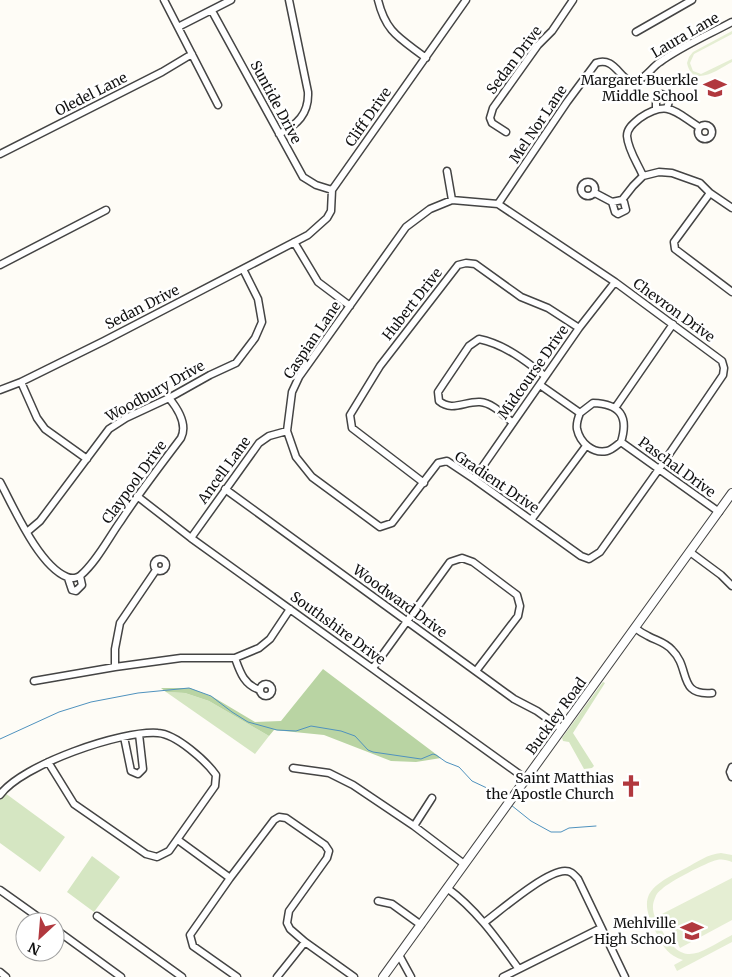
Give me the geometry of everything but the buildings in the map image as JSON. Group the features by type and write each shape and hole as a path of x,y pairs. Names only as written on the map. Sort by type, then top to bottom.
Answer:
{"street":[{"path":"164,0 218,105"},
{"path":"178,27 231,0"},
{"path":"279,134 302,119 309,102 290,0"},
{"path":"378,0 382,15 392,32 426,58"},
{"name":"Cliff Drive","path":"294,242 316,230 327,218 332,203 332,190 466,0"},
{"name":"Sedan Drive","path":"506,132 492,123 490,118 493,108 538,45 552,30 574,0"},
{"path":"636,32 692,0"},
{"name":"Suntide Drive","path":"212,11 303,177 316,185 332,190"},
{"name":"Laura Lane","path":"602,61 608,62 627,80 635,81 660,62 732,22"},
{"name":"Oledel Lane","path":"0,154 162,72 192,54"},
{"name":"Mel Nor Lane","path":"498,204 591,69 596,63 602,61"},
{"path":"656,109 656,99 662,94 670,98 667,108"},
{"path":"643,176 628,144 627,134 632,124 656,109 667,108 682,115 699,127"},
{"path":"447,170 452,200"},
{"path":"595,193 612,202 622,200 632,186 643,176 660,172 672,173 700,183 710,193 732,208"},
{"path":"710,193 674,242 675,249 732,292"},
{"name":"Chevron Drive","path":"452,200 498,204 615,282 722,361 724,375 600,552 589,559"},
{"name":"Caspian Lane","path":"380,527 312,477 296,457 287,431 292,392 295,384 406,227 430,209 452,200"},
{"path":"612,202 615,212 618,214 626,210 622,200"},
{"path":"0,265 106,210"},
{"path":"294,242 318,282 350,306"},
{"name":"Sedan Drive","path":"0,390 21,382 294,242"},
{"name":"Hubert Drive","path":"424,482 352,428 350,415 380,366 458,265 466,263 475,264 521,297 548,308 579,328"},
{"name":"Woodbury Drive","path":"27,532 40,521 109,429 126,418 169,398 236,362 258,333 262,322 258,299 243,269"},
{"name":"Midcourse Drive","path":"474,479 579,328 615,282"},
{"path":"615,408 672,324"},
{"path":"513,423 486,403 444,406 439,401 438,392 469,346 479,340 490,341 523,358 546,376"},
{"path":"21,382 37,418 45,429 87,459"},
{"path":"540,385 580,413"},
{"name":"Claypool Drive","path":"0,482 27,532 45,560 68,578 70,587 76,591 82,585 80,576 91,564 137,496 183,434 184,428 179,409 169,398"},
{"path":"594,403 606,404 615,408 622,416 624,425 621,442 608,451 595,451 586,446 577,429 580,413 594,403"},
{"name":"Ancell Lane","path":"191,538 259,443 269,436 287,431"},
{"name":"Paschal Drive","path":"621,442 719,512"},
{"path":"531,520 586,446"},
{"name":"Gradient Drive","path":"380,527 392,523 438,463 446,461 581,556 589,559"},
{"name":"Woodward Drive","path":"225,489 514,699 537,711 562,729"},
{"name":"Buckley Road","path":"383,977 732,493"},
{"name":"Southshire Drive","path":"137,496 191,538 526,779"},
{"path":"690,552 721,575 732,586"},
{"path":"373,668 450,562 462,558 473,562 516,595 520,606 518,616 476,671"},
{"path":"115,667 114,649 120,623 156,570"},
{"path":"68,578 80,576"},
{"path":"34,681 182,658 235,658 259,648 270,639 290,609"},
{"path":"635,628 673,650 681,662 687,682 692,690 702,694 712,693"},
{"path":"235,658 240,672 248,684 260,690"},
{"path":"0,795 8,786 48,762 107,740 139,734 159,733 172,736 208,764 216,775 215,786 169,852 157,856 146,854 74,804 48,762"},
{"path":"124,737 131,772 138,774 144,769 139,734"},
{"path":"732,766 730,772 732,777"},
{"path":"293,768 329,773 353,785 414,826 464,864"},
{"path":"414,826 432,798"},
{"path":"237,977 193,946 190,935 230,878 274,820 279,817 286,818 325,845 329,851 327,858 289,911 287,923 290,929 305,942 354,977"},
{"path":"178,840 230,878"},
{"path":"485,922 534,885 558,872 566,871 572,873 578,879 626,976"},
{"path":"447,888 467,903 485,922 518,968"},
{"path":"0,890 31,912"},
{"path":"378,901 392,904 420,925"},
{"path":"97,916 182,977"},
{"path":"503,977 601,928"},
{"path":"65,936 121,977"},
{"path":"277,977 305,942"},
{"path":"399,955 411,977"},
{"path":"0,972 6,977"}],"green space":[{"path":"732,31 732,34 694,54 690,63 693,71 701,74 732,59 732,62 706,75 694,75 687,63 693,52"},
{"path":"323,669 441,758 416,762 391,761 324,735 274,730 269,736 209,701 185,693 166,692 161,688 190,688 213,697 255,722 281,721"},
{"path":"603,682 605,683 573,733 594,766 584,769 569,742 563,741 562,738"},
{"path":"166,692 185,693 209,701 269,736 255,754"},
{"path":"5,793 65,837 40,872 0,843 0,800"},
{"path":"721,853 732,855 732,862 719,860 705,864 672,882 655,897 653,910 656,920 668,940 676,949 684,953 700,952 732,935 732,942 677,971 674,965 683,960 670,953 662,943 650,920 647,900 650,893 664,880 703,859"},
{"path":"92,856 120,877 94,912 67,892"},
{"path":"732,878 732,920 680,948 662,914"}],"waterway":[{"path":"0,739 59,712 91,702 138,693 189,688 211,696 248,722 277,730 296,731 311,726 341,731 355,736 368,750 373,752 421,759 433,754 436,755 446,762 459,767 472,781 489,789 506,801"},
{"path":"511,805 531,821 551,832 561,832 569,828 596,826"}],"place":[{"name":"Margaret Buerkle Middle School","path":"715,88"},
{"name":"Saint Matthias the Apostle Church","path":"631,786"},
{"name":"Mehlville High School","path":"692,931"}]}
